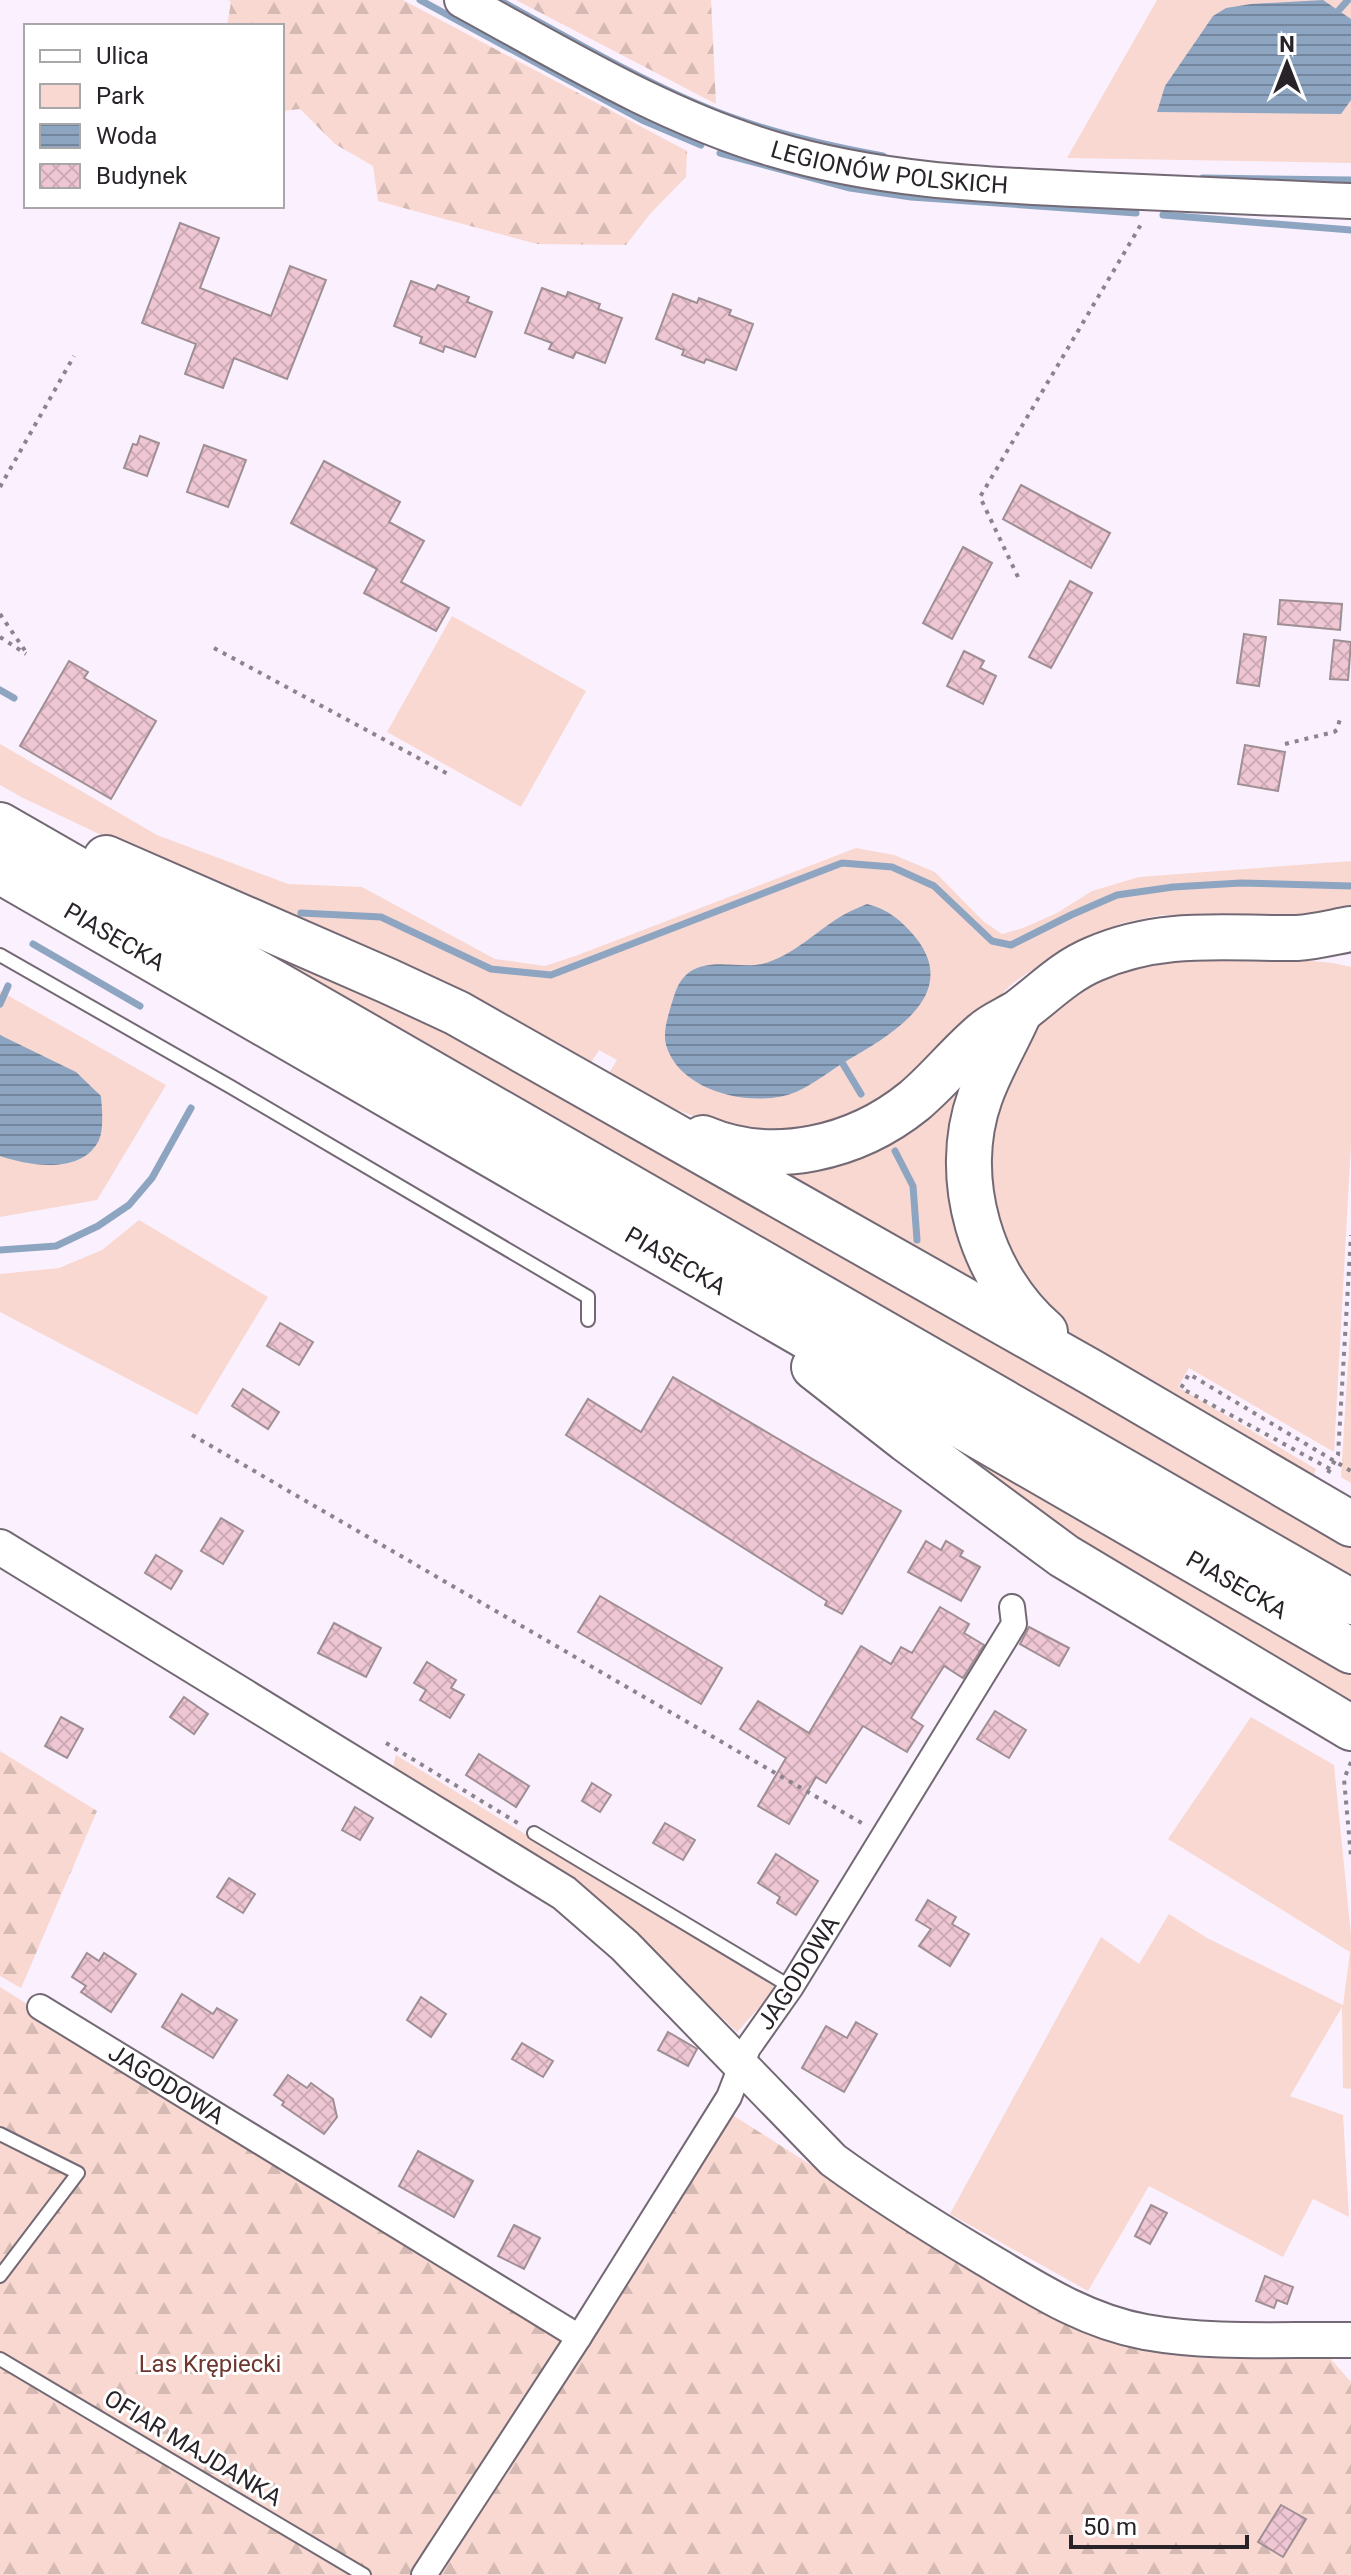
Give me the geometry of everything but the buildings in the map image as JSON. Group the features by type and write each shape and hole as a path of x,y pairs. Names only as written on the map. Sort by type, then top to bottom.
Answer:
{"highway":[{"path":"0,809 443,1007 1091,1372 1351,1524"},
{"name":"PIASECKA","path":"0,825 1351,1602"},
{"name":"PIASECKA","path":"0,871 1351,1651"},
{"path":"602,1095 723,1146 760,1151 823,1147 851,1138 912,1103 986,1031 1020,1011 1067,973 1092,960 1142,943 1217,935 1301,938 1351,929"},
{"path":"1301,938 1351,952"},
{"path":"1020,1011 979,1098 973,1122 970,1163 976,1219 1001,1282 1026,1316 1091,1372"},
{"path":"689,1269 907,1440 1064,1556 1351,1728"}],"street":[{"name":"LEGIONÓW POLSKICH","path":"462,0 665,108 742,139 872,173 951,183 1351,201"},
{"path":"0,1547 564,1893 625,1946 833,2160 954,2240 1042,2293 1104,2321 1143,2331 1184,2337 1351,2340"},
{"name":"JAGODOWA","path":"424,2575 579,2337 729,2097 748,2048 791,1987 1014,1624 1012,1607"},
{"name":"JAGODOWA","path":"40,2007 579,2337"}],"lane":[{"path":"0,955 588,1297 588,1320"},
{"path":"534,1833 791,1987"},
{"path":"0,2134 78,2173 0,2276"},
{"name":"OFIAR MAJDANKA","path":"0,2359 364,2575"}],"path":[{"path":"1018,577 980,497 1143,222 1153,192"},
{"path":"0,487 74,356"},
{"path":"0,614 28,655 0,637"},
{"path":"214,648 448,774"},
{"path":"1285,744 1334,732 1341,715"},
{"path":"1338,1455 1351,1235"},
{"path":"1330,1469 1181,1388 1189,1374 1351,1471"},
{"path":"192,1435 884,1836"},
{"path":"386,1743 534,1833"},
{"path":"1351,1762 1344,1779 1351,1857"}],"green space":[{"path":"228,0 403,0 687,151 686,177 650,214 626,245 537,244 378,201 373,166 335,144 300,109 284,111 284,24 227,24 231,2"},
{"path":"516,0 711,0 716,104"},
{"path":"1157,0 1351,2 1351,163 1067,158"},
{"path":"452,616 586,691 521,807 387,732"},
{"path":"0,744 157,835 288,884 362,887 495,959 545,966 856,848 894,855 935,872 983,921 1002,934 1057,913 1092,891 1139,877 1351,861 1351,912 1250,916 1161,915 1122,923 1064,948 1013,983 925,1069 854,1118 807,1131 761,1132 706,1121 657,1102 607,1076 617,1060 599,1050 589,1066 23,798 0,785"},
{"path":"1245,955 1351,967 1351,1144 1334,1452 1189,1368 1178,1387 1316,1469 1309,1487 1099,1359 1032,1302 1002,1247 984,1138 1025,1038 1048,1014 1094,981 1139,964"},
{"path":"297,957 435,1021 1351,1541 1351,1576 291,967"},
{"path":"0,991 166,1085 97,1200 0,1217"},
{"path":"977,1062 990,1296 763,1170"},
{"path":"139,1220 268,1297 197,1415 0,1312 0,1274 59,1268 102,1250"},
{"path":"1351,1315 1351,1483 1341,1477"},
{"path":"950,1447 1351,1676 1351,1710 1091,1556"},
{"path":"1251,1717 1334,1765 1351,1935 1351,2089 1343,2088 1342,2007 1290,2096 1343,2115 1349,2217 1313,2199 1283,2257 1149,2186 1088,2291 950,2214 1101,1937 1139,1964 1169,1914 1207,1938 1343,2005 1350,1952 1168,1839"},
{"path":"0,1751 97,1811 21,1988 0,1976"},
{"path":"396,1755 777,1988 737,2032 592,1894 392,1770"},
{"name":"Las Krępiecki","path":"0,1987 581,2351 731,2114 1055,2320 1162,2351 1330,2358 1351,2382 1351,2575 0,2575"}],"water":[{"path":"1323,0 1351,19 1351,100 1341,114 1157,112 1165,86 1213,16 1226,8 1251,4"},
{"path":"867,904 888,912 900,921 916,938 928,959 930,978 926,995 915,1011 883,1038 809,1085 779,1097 760,1099 721,1093 686,1075 674,1061 665,1036 676,991 685,976 702,966 753,965 774,960 835,920"},
{"path":"0,1035 76,1072 101,1096 102,1130 99,1140 80,1159 40,1165 0,1156"}],"waterway":[{"path":"420,0 642,120 701,145"},
{"path":"499,0 623,68 700,105 790,136 883,156"},
{"path":"1339,10 1348,0"},
{"path":"720,153 850,188 911,197 1136,213"},
{"path":"1203,178 1351,180"},
{"path":"1163,215 1351,230"},
{"path":"0,690 14,698"},
{"path":"301,913 381,917 491,969 551,975 842,863 892,867 934,886 992,941 1011,945 1117,895 1173,887 1241,883 1351,886"},
{"path":"33,944 140,1006"},
{"path":"0,1004 8,986"},
{"path":"843,1064 861,1094"},
{"path":"0,1250 56,1246 98,1226 129,1205 152,1178 191,1108"},
{"path":"895,1151 913,1186 917,1240"}]}
